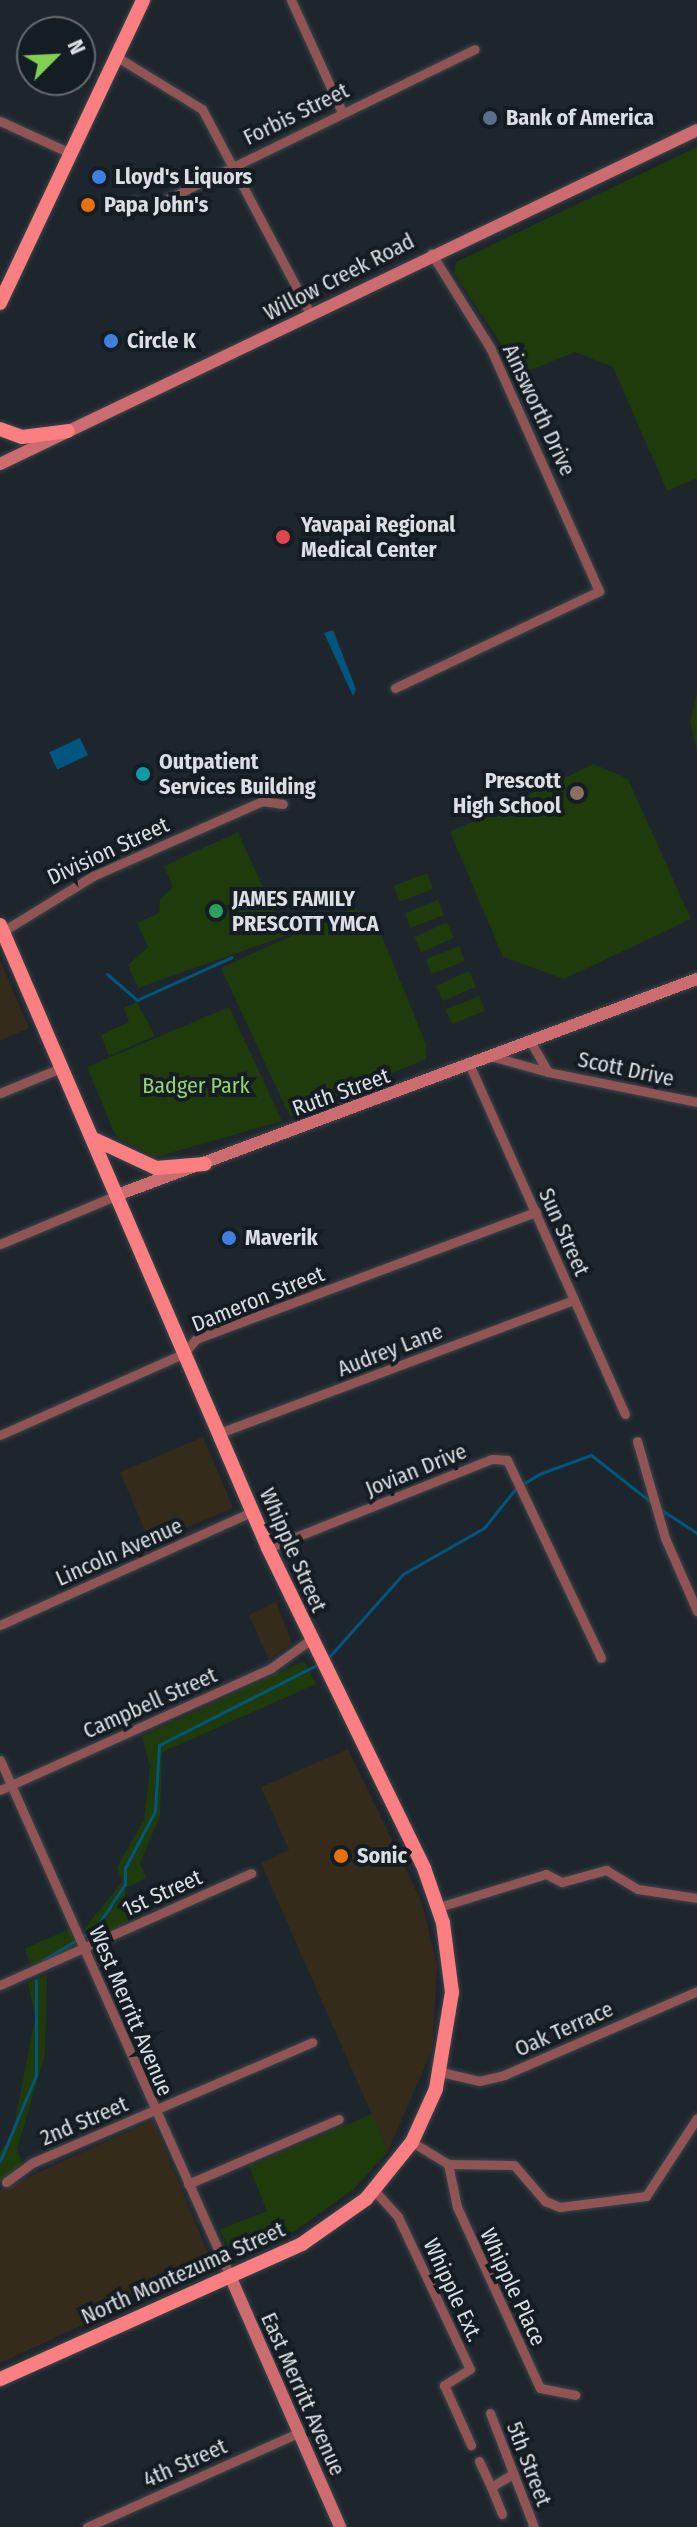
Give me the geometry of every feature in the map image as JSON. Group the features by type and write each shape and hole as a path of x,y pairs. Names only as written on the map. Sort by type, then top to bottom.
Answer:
{"main road":[{"path":"0,303 143,0"},
{"path":"0,429 22,437 68,431"},
{"name":"Whipple Street","path":"1,929 96,1140 183,1354 268,1548 439,1907 452,1992 441,2072 412,2142 374,2190"},
{"path":"96,1140 156,1168 205,1164"},
{"name":"North Montezuma Street","path":"0,2379 302,2244 374,2190"}],"street":[{"path":"291,0 342,112"},
{"name":"Forbis Street","path":"134,201 151,207 475,49"},
{"path":"117,57 202,109 235,164 311,315"},
{"path":"0,121 70,153"},
{"name":"Willow Creek Road","path":"0,464 311,315 431,253 697,130"},
{"name":"Ainsworth Drive","path":"395,688 599,591 491,349 431,253"},
{"name":"Division Street","path":"1,929 106,871 262,801 283,804"},
{"name":"Ruth Street","path":"0,1244 117,1195 697,979"},
{"name":"Scott Drive","path":"531,1043 548,1072"},
{"name":"Scott Drive","path":"494,1057 548,1072 697,1102"},
{"name":"Sun Street","path":"470,1066 625,1414"},
{"path":"0,1093 63,1067"},
{"name":"Dameron Street","path":"0,1435 183,1354 204,1336 536,1212"},
{"name":"Audrey Lane","path":"217,1434 574,1300"},
{"path":"637,1441 665,1538 697,1611"},
{"name":"Jovian Drive","path":"268,1548 492,1459 507,1460 601,1658"},
{"name":"Lincoln Avenue","path":"0,1625 252,1512"},
{"name":"Campbell Street","path":"0,1790 271,1668 310,1640"},
{"name":"West Merritt Avenue","path":"0,1760 230,2276"},
{"path":"439,1907 546,1874 562,1882 606,1870 638,1889 697,1898"},
{"name":"1st Street","path":"0,1985 251,1873"},
{"name":"Oak Terrace","path":"441,2072 479,2081 504,2075 697,1991"},
{"name":"2nd Street","path":"6,2182 26,2166 312,2042"},
{"path":"412,2142 448,2164 514,2165 545,2201 560,2207 646,2196 697,2118"},
{"path":"188,2184 339,2119"},
{"name":"Whipple Place","path":"448,2164 457,2207 540,2388 575,2395"},
{"name":"Whipple Ext.","path":"374,2190 398,2217 470,2369 444,2385 471,2445"},
{"name":"East Merritt Avenue","path":"230,2276 340,2527"},
{"name":"5th Street","path":"490,2413 534,2527"},
{"name":"4th Street","path":"87,2527 298,2433"},
{"path":"479,2461 502,2514"},
{"path":"491,2487 513,2474"}],"shaded area":[{"path":"0,960 29,1028 0,1041"},
{"path":"203,1437 233,1508 150,1543 120,1472"},
{"path":"276,1602 292,1643 269,1660 249,1615"},
{"path":"348,1749 422,1903 437,1966 432,2050 388,2151 261,1863 289,1850 261,1787"},
{"path":"153,2120 213,2265 0,2363 0,2190"}],"green space":[{"path":"697,147 697,478 667,491 613,367 575,352 521,374 454,273 456,262"},
{"path":"697,693 697,751 690,722"},
{"path":"594,764 628,779 691,919 564,979 503,957 450,832"},
{"name":"JAMES FAMILY PRESCOTT YMCA","path":"238,832 285,936 138,988 128,965 148,947 137,923 159,913 160,899 173,887 164,866"},
{"path":"427,873 433,889 399,902 393,886"},
{"path":"438,900 444,915 411,928 405,913"},
{"path":"353,908 374,917 426,1044 426,1059 290,1117 221,968"},
{"path":"447,922 454,937 422,953 414,937"},
{"path":"459,946 465,961 432,974 426,959"},
{"path":"469,971 476,987 443,1001 436,986"},
{"path":"479,996 485,1011 452,1024 446,1009"},
{"path":"137,1002 155,1036 109,1056 101,1035 129,1022 124,1008"},
{"name":"Badger Park","path":"229,1007 282,1121 156,1157 116,1137 87,1067"},
{"path":"304,1661 316,1684 162,1752 160,1816 140,1863 146,1878 125,1888 128,1922 91,1941 85,1928 122,1882 117,1867 144,1820 150,1766 142,1736"},
{"path":"69,1929 77,1947 32,1967 24,1949"},
{"path":"47,1975 45,2055 17,2149 22,2162 0,2183 0,2152 12,2137 35,2018 28,1982"},
{"path":"372,2114 388,2151 354,2189 295,2231 251,2251 228,2245 219,2230 267,2211 249,2166"}],"water":[{"path":"333,630 356,689 353,696 324,633"},
{"path":"80,738 88,755 57,770 49,752"}],"waterway":[{"path":"107,974 137,1000 232,957"},
{"path":"329,1657 403,1574 484,1528 516,1488 539,1474 591,1455 651,1502"},
{"path":"660,1509 697,1533"},
{"path":"43,1960 95,1929 125,1884 125,1868 155,1811 159,1745 319,1664"},
{"path":"0,2161 36,2075 36,1980"}],"place":[{"name":"Bank of America","path":"490,118"},
{"name":"Lloyd's Liquors","path":"99,177"},
{"name":"Papa John's","path":"88,205"},
{"name":"Circle K","path":"111,341"},
{"name":"Yavapai Regional Medical Center","path":"283,537"},
{"name":"Outpatient Services Building","path":"143,774"},
{"name":"Prescott High School","path":"577,793"},
{"name":"JAMES FAMILY PRESCOTT YMCA","path":"216,911"},
{"name":"Maverik","path":"229,1238"},
{"name":"Sonic","path":"341,1856"}]}
